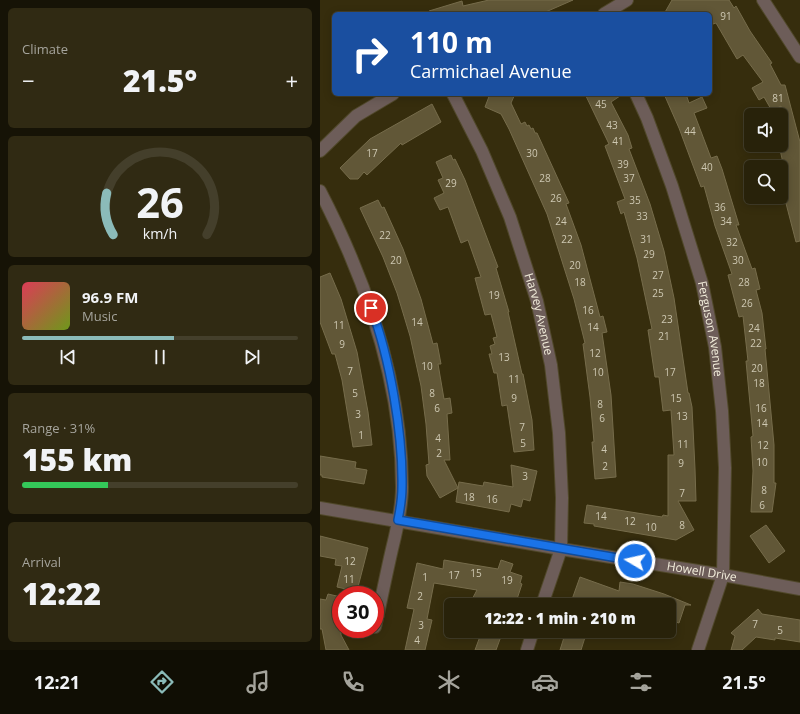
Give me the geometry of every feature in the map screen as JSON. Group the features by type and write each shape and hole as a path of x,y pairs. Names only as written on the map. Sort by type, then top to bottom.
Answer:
{"street":[{"path":"607,12 627,0"},
{"path":"763,0 800,57"},
{"path":"320,151 356,116 390,96"},
{"name":"Harvey Avenue","path":"453,96 482,151 510,217 537,301 551,366 559,434 562,498 561,549 544,598"},
{"name":"Ferguson Avenue","path":"637,96 647,118 672,186 700,275 715,347 722,411 725,468 724,575 698,650"},
{"path":"320,191 351,255 378,329 395,403 402,488 398,520 384,586"},
{"name":"Howell Drive","path":"320,508 800,589"},
{"path":"527,650 531,638"}],"building":[{"path":"489,0 573,0 546,12 429,11 462,1 463,6"},
{"path":"672,0 729,0 734,8 736,6 750,31 772,63 770,64 781,85 785,85 800,142 800,241 796,242 786,204 788,204 788,160 782,160 781,152 788,152 788,108 781,108 781,106 777,108 770,108 764,97 759,100 752,88 763,82 743,55 737,59 716,23 713,24 712,22 712,12 665,12"},
{"path":"489,96 514,96 511,103 521,124 525,122 527,126 529,125 531,129 533,128 535,133 537,133 569,203 566,204 581,245 600,317 603,316 607,332 602,333 611,395 616,477 595,479 592,442 594,442 590,397 583,344 585,343 574,299 547,214 501,114 485,107"},
{"path":"586,96 620,96 611,102 628,135 632,148 629,149 650,204 664,251 674,298 688,393 692,407 696,501 678,501 694,530 676,540 584,523 587,505 662,517 663,515 668,516 668,455 674,455 671,410 663,411 659,377 655,377 648,330 652,329 637,258 624,212 621,214 617,202 625,199 605,146 609,144"},
{"path":"665,96 687,96 689,103 702,97 707,108 694,113 711,158 717,156 739,225 736,225 752,269 755,268 760,289 756,290 762,313 774,445 774,483 776,483 772,512 751,512 753,471 751,437 753,436 746,361 748,361 743,316 739,317 728,275 732,274 715,226 704,186 701,187 679,128"},
{"path":"432,104 441,122 402,145 401,143 367,175 364,172 358,179 350,179 340,168 370,139"},
{"path":"451,155 453,160 455,159 465,180 498,267 496,268 509,312 523,374 532,420 534,450 514,452 507,405 502,406 497,373 494,373 489,354 492,354 490,346 495,344 493,338 497,337 491,314 485,315 475,278 481,277 468,240 461,243 448,207 440,210 434,198 444,193 438,180 443,178 436,162"},
{"path":"378,200 382,208 384,207 403,249 421,299 433,344 437,343 441,364 438,364 444,399 450,398 452,413 447,414 450,460 444,460 458,488 440,498 427,476 426,465 429,464 426,424 421,386 410,336 397,293 383,257 360,208"},
{"path":"330,273 341,299 357,352 368,412 372,445 353,447 342,380 335,354 332,354 320,322 320,277"},
{"path":"320,456 356,462 355,468 367,470 364,484 322,477 322,475 320,475"},
{"path":"511,465 537,471 530,501 523,499 521,507 511,504 509,512 456,502 459,482 483,486 484,482 513,487"},
{"path":"766,525 785,551 769,563 750,536"},
{"path":"320,536 368,548 358,586 337,586 342,566 335,565 336,559 320,556"},
{"path":"444,560 498,569 501,560 513,564 510,572 522,576 520,583 522,584 517,598 473,598 477,590 434,583 427,619 432,620 425,650 405,650 414,609 407,608 417,563 443,569"},
{"path":"580,577 619,591 620,582 633,584 674,598 572,598"},
{"path":"328,594 332,595 332,638 343,638 349,650 326,650 322,629 320,629 320,599 326,600"},
{"path":"676,599 691,605 685,605 679,623 676,622"},
{"path":"758,609 762,614 800,620 800,642 756,637 742,650 731,650 735,636 731,633"},
{"path":"479,638 500,638 496,650 475,650"},
{"path":"564,638 585,638 581,650 560,650"}],"route":[{"path":"371,308 376,321 395,403 402,488 398,520 635,561"}]}
